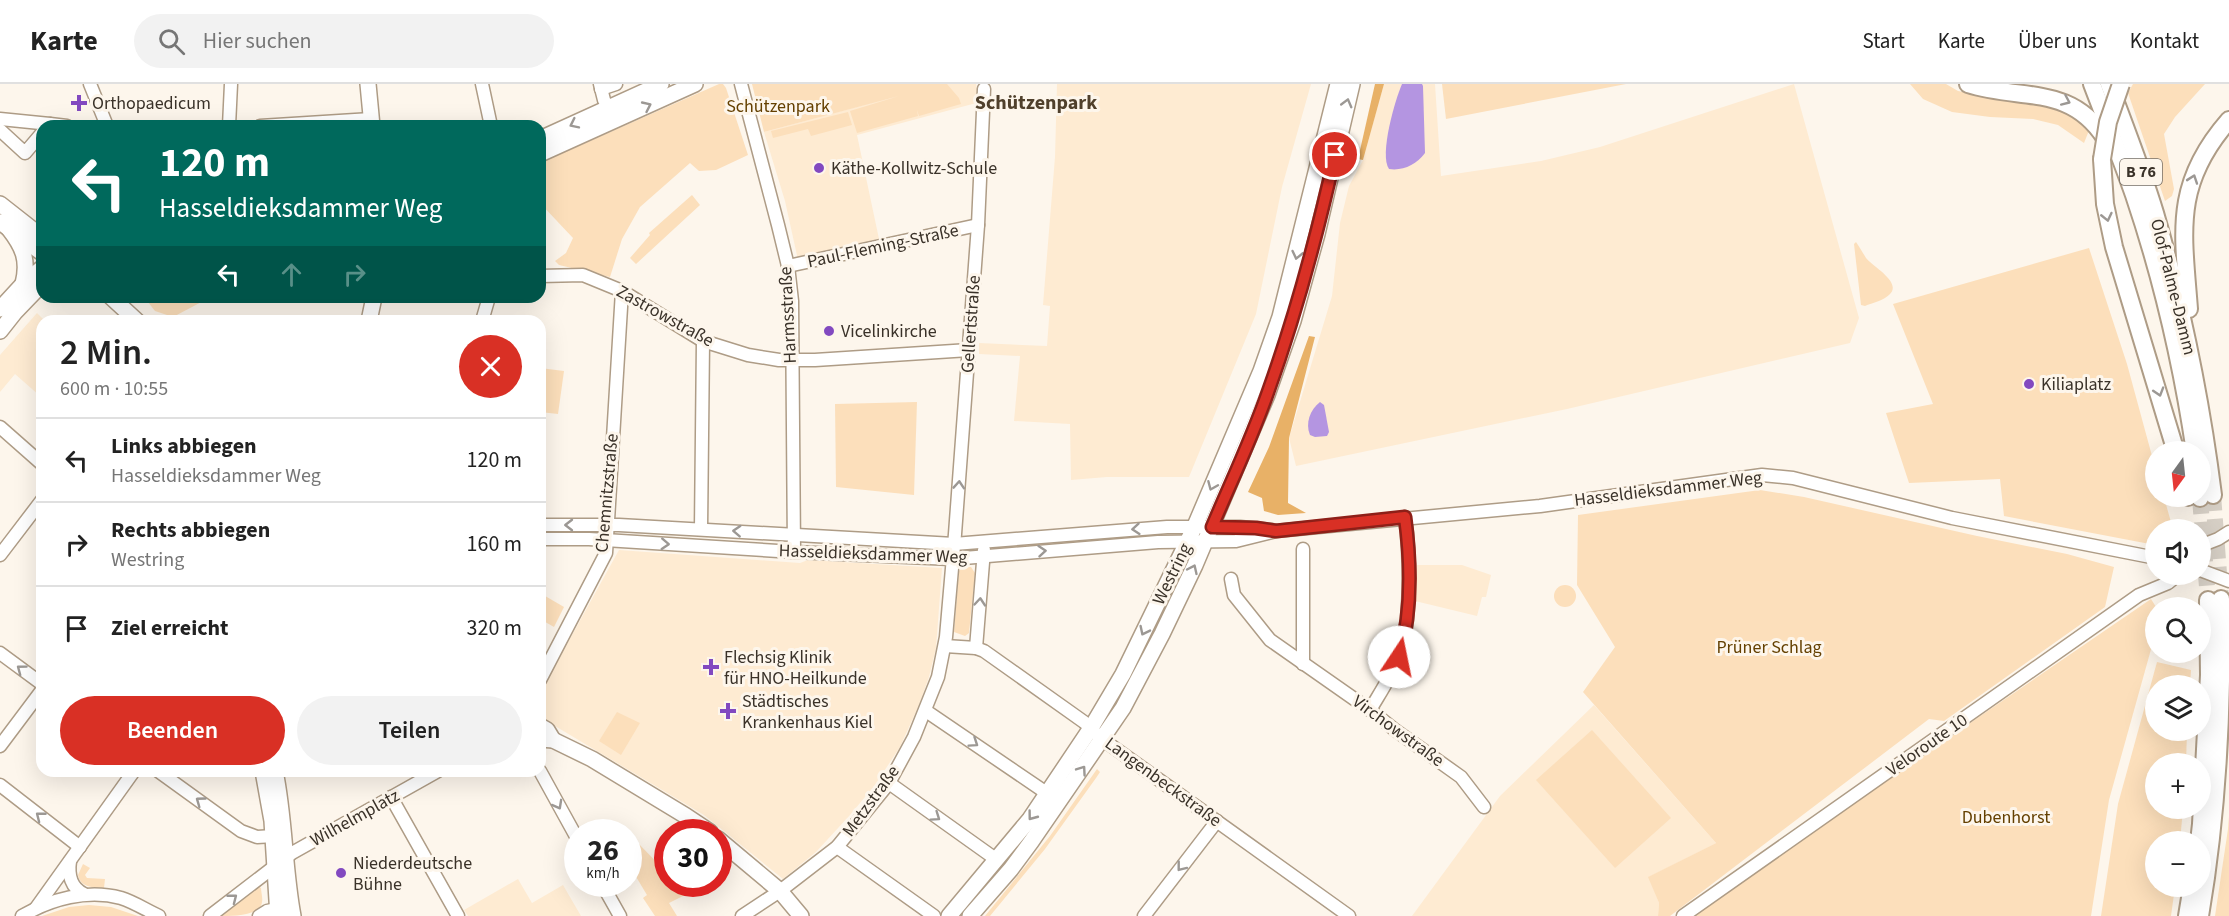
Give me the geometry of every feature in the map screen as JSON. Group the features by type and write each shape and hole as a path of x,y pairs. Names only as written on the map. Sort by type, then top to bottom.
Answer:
{"highway":[{"path":"1968,84 1989,89 2050,94 2080,108 2096,123 2134,195"},
{"name":"Olof-Palme-Damm","path":"2092,84 2134,195 2178,350 2193,441"},
{"name":"Olof-Palme-Damm","path":"2109,84 2160,231 2195,376 2204,441"},
{"path":"2121,84 2108,122 2102,159 2104,204 2112,239 2173,441"},
{"path":"2195,376 2183,243 2185,209 2198,166 2212,141 2229,120"},
{"path":"2200,831 2214,599 2222,663 2219,746 2211,835"},
{"path":"2187,916 2190,897"},
{"path":"2200,916 2203,897"}],"main road":[{"path":"368,84 371,120"},
{"path":"546,151 661,84"},
{"path":"546,137 695,84"},
{"name":"Westring","path":"970,916 1011,868 1096,734 1188,541 1261,371 1280,317 1338,84"},
{"name":"Westring","path":"949,916 997,860 1096,734 1124,708 1148,663 1209,534 1267,395 1293,321 1317,234 1352,84"},
{"path":"0,204 36,232"},
{"path":"4,225 36,249"},
{"path":"4,225 22,247 26,256 27,265 23,284"},
{"path":"0,309 36,273"},
{"path":"0,331 36,290"},
{"path":"118,303 130,315"},
{"path":"547,739 603,765 690,819"},
{"path":"264,777 271,807 269,836 280,862 293,916"},
{"path":"275,777 284,822 280,862 280,914"},
{"path":"732,851 780,891 801,916"}],"street":[{"path":"90,84 105,120"},
{"path":"229,120 231,84"},
{"path":"482,84 490,120"},
{"path":"612,114 601,86 616,84"},
{"name":"Harmsstraße","path":"741,84 788,266 792,301 793,360 791,373 795,552"},
{"name":"Gellertstraße","path":"952,559 978,225 984,88"},
{"path":"0,118 36,126"},
{"path":"0,130 25,153 36,140"},
{"name":"Paul-Fleming-Straße","path":"788,266 978,225"},
{"name":"Zastrowstraße","path":"546,276 583,275 622,291 702,341 748,355 793,360 969,350"},
{"name":"Chemnitzstraße","path":"546,668 606,553 622,291"},
{"path":"701,529 702,341"},
{"path":"0,427 36,459"},
{"name":"Hasseldieksdammer Weg","path":"546,525 701,529 954,544 1194,526 1209,534 1243,540 1276,531 1540,506 1762,475 1793,478 1952,518 2145,555"},
{"path":"0,555 36,508"},
{"path":"1370,710 1389,677 1402,646 1407,605 1408,552 1405,517"},
{"path":"2211,541 2229,532"},
{"name":"Hasseldieksdammer Weg","path":"546,539 607,540 952,559 1105,545 1188,541 1209,534"},
{"path":"945,646 976,648 984,543"},
{"path":"1303,549 1303,664"},
{"name":"Metzstraße","path":"742,916 780,891 837,847 889,783 914,737 938,677 945,646 952,559"},
{"path":"2211,574 2229,581"},
{"name":"Virchowstraße","path":"1231,579 1234,595 1270,640 1461,777 1484,807"},
{"name":"Veloroute 10","path":"1683,916 2139,595 2163,585"},
{"name":"Langenbeckstraße","path":"976,648 1217,821 1331,911 1349,916"},
{"path":"0,653 36,680"},
{"path":"0,746 36,698"},
{"path":"926,711 1048,794"},
{"path":"36,908 130,777"},
{"path":"166,777 241,831 250,835 269,836"},
{"name":"Wilhelmplatz","path":"210,916 280,862 427,777"},
{"path":"543,777 566,819"},
{"path":"889,783 997,860"},
{"path":"0,785 80,847"},
{"path":"391,797 458,916"},
{"path":"1144,916 1217,821"},
{"path":"837,847 934,916"},
{"path":"70,861 71,882 76,890 84,894 120,898 159,916"},
{"path":"22,916 36,908 84,894"},
{"path":"609,897 620,916"},
{"path":"259,916 267,910 280,914"}],"shaded area":[{"name":"Käthe-Kollwitz-Schule","path":"930,84 976,84 980,102 857,135 879,239 798,260 785,201 764,132 912,92"},
{"path":"1057,84 1311,84 1282,187 1256,314 1189,477 1107,477 1071,480 1070,424 1014,421 1020,356 979,354 979,343 1047,346 1050,306 1043,305 1055,157"},
{"path":"1375,84 1384,84 1363,160 1358,159"},
{"path":"1384,84 1435,84 1441,176 1541,161 1600,147 1794,84 1859,318 1850,343 1567,409 1296,466 1289,438 1332,296 1340,223 1349,186 1363,160"},
{"path":"1402,84 1422,84 1423,86 1425,153 1409,166 1389,169 1386,162 1387,140 1392,114"},
{"path":"37,313 39,315 36,315 36,392 15,374 0,392 0,355"},
{"path":"1309,336 1315,337 1289,438 1288,503 1306,513 1278,515 1264,511 1262,498 1248,492 1269,447"},
{"path":"1320,402 1324,405 1329,432 1327,436 1315,437 1310,435 1308,421"},
{"name":"Städtisches Krankenhaus Kiel","path":"619,550 800,563 808,560 942,568 936,648 919,705 900,747 875,785 850,815 816,852 783,879 732,838 732,819 709,819 546,721 546,682"},
{"path":"1417,565 1462,565 1491,575 1486,597 1482,597 1477,616 1415,601"},
{"path":"1594,705 1716,843 1649,877 1659,903 1658,916 1412,916 1500,796"},
{"path":"518,879 532,903 563,885 564,897 570,897 581,916 468,916 464,910"}],"green space":[{"name":"Schützenpark","path":"719,84 723,84 726,88 748,155 716,170 699,171 690,163 640,207 622,239 610,277 559,265 555,261 566,253 573,238 546,209 546,160"},
{"name":"Schützenpark","path":"752,84 947,84 959,98 961,104 919,116 917,110 918,116 857,133 850,111 899,96 764,132"},
{"path":"1442,84 1626,84 1446,119"},
{"path":"1910,84 1946,84 1958,91 2037,103 2063,110 2090,128 2084,143 2058,125 2033,119 1952,112 1923,99"},
{"path":"2133,84 2205,84 2175,117 2164,134 2174,189 2172,196 2165,201 2128,93"},
{"path":"848,112 852,125 811,136 808,129 773,138 771,131"},
{"path":"692,195 700,205 636,264 630,258 650,235 649,233"},
{"path":"1856,242 1866,258 1889,279 1893,289 1882,300 1865,306 1861,305 1854,244"},
{"name":"Kiliaplatz","path":"2089,248 2127,364 2148,441 2145,441 2145,507 2167,507 2170,519 2145,519 2145,543 2004,516 2000,479 1909,483 1886,413 1933,404 1893,304"},
{"path":"149,303 200,303 177,315 155,311"},
{"path":"546,369 564,371 558,414 546,413"},
{"path":"917,402 914,495 836,487 835,404"},
{"name":"Prüner Schlag","path":"1760,490 1804,497 2067,554 2114,567 2105,607 1944,721 1929,719 1670,916 1658,916 1659,903 1648,877 1716,843 1583,692 1615,647 1577,585 1578,515"},
{"path":"1164,531 1161,534 995,549 994,544"},
{"path":"963,567 971,567 975,573 969,633 965,636 954,632 959,571"},
{"path":"1565,585 1573,588 1576,596 1573,604 1565,607 1557,604 1554,596 1557,588"},
{"path":"546,596 564,607 554,627 546,622"},
{"name":"Dubenhorst","path":"2145,603 2145,663 2147,663 2109,800 2091,916 1694,916 1770,860"},
{"path":"2157,663 2191,670 2191,675 2153,675"},
{"path":"2145,706 2145,741 2187,741 2186,753 2145,753 2145,819 2182,819 2181,831 2145,831 2145,897 2174,897 2171,916 2101,916 2118,804"},
{"path":"617,712 640,723 621,755 599,741"},
{"path":"1592,730 1671,818 1615,868 1536,780"},
{"path":"1097,769 1100,772 1045,849 990,916 985,916 1050,836"},
{"path":"2229,816 2229,916 2215,916 2228,829"},
{"path":"642,847 654,860 654,897 681,897 669,903 677,916 655,916 643,898 647,895 642,887"},
{"path":"83,864 90,868 85,875 87,878 105,879 104,888 84,885 78,875"},
{"path":"258,886 261,888 262,900 257,910 245,914 219,916"},
{"path":"89,905 111,907 138,916 42,916 69,907"}],"tunnel":[{"path":"2213,495 2221,599"},
{"path":"2201,507 2208,597"}],"place":[{"name":"Orthopaedicum","path":"79,103"},
{"name":"Käthe-Kollwitz-Schule","path":"819,168"},
{"name":"Vicelinkirche","path":"829,331"},
{"name":"Kiliaplatz","path":"2029,384"},
{"name":"Flechsig Klinik für HNO-Heilkunde","path":"711,667"},
{"name":"Städtisches Krankenhaus Kiel","path":"728,711"},
{"name":"Niederdeutsche Bühne","path":"341,873"}],"district":[{"name":"Schützenpark","path":"1036,103"}],"route":[{"path":"1335,155 1317,234 1293,321 1267,395 1212,527 1276,531 1405,517 1408,552 1407,605 1399,657"}]}
